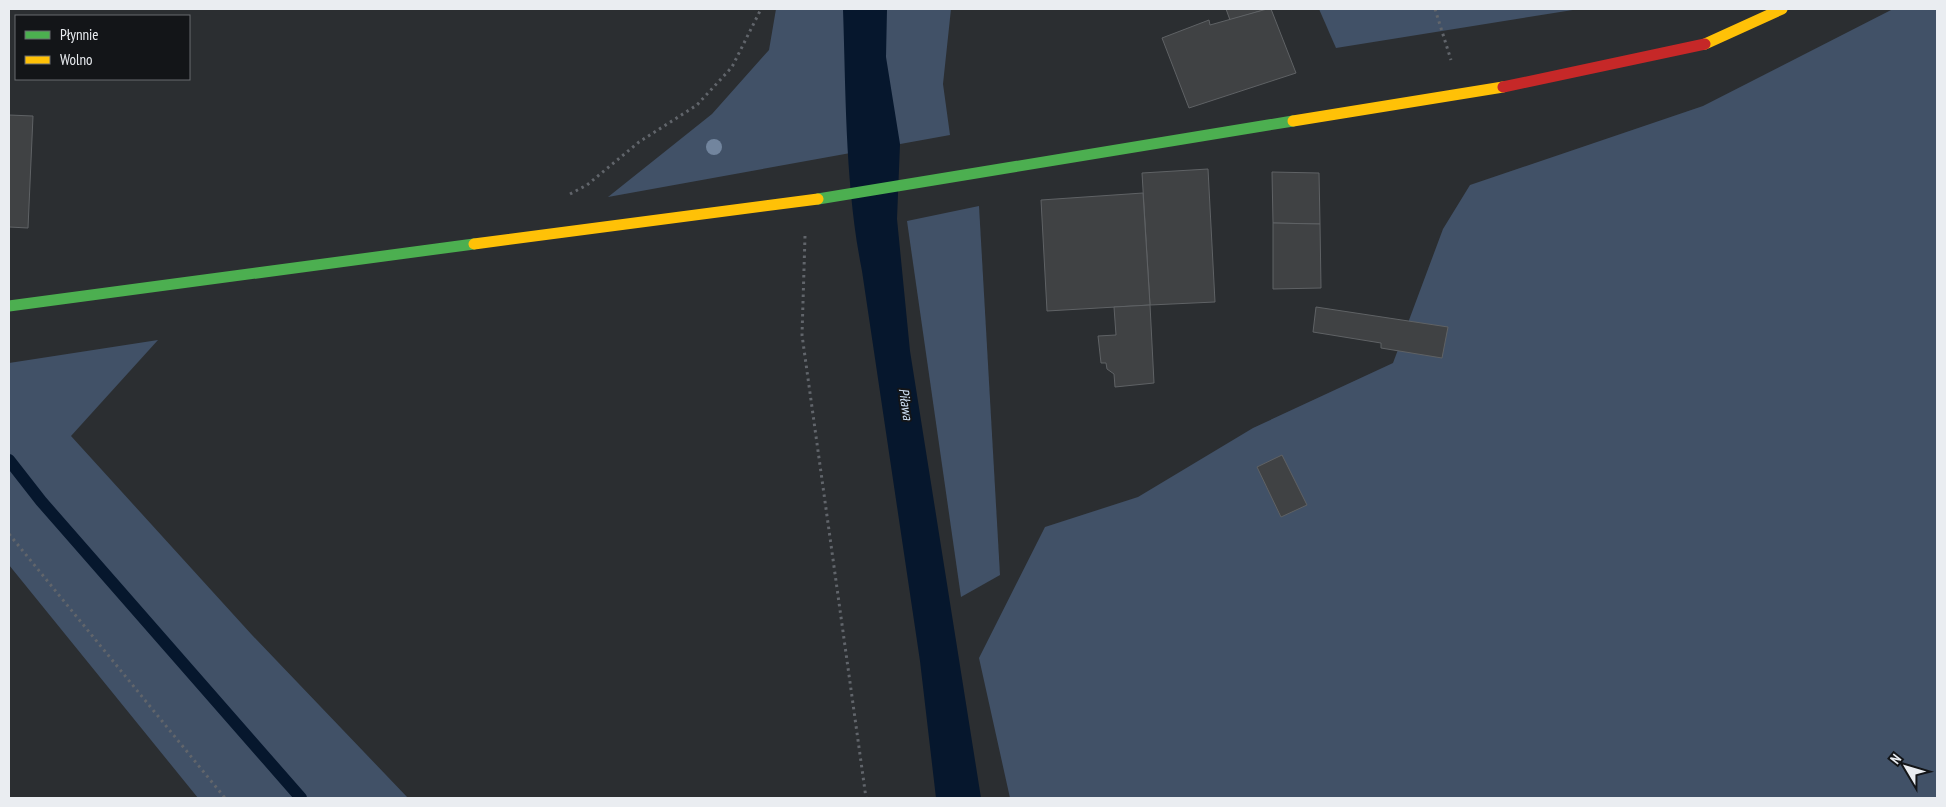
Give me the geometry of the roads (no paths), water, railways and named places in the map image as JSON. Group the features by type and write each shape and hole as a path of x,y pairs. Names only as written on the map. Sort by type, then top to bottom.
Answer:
{"street":[{"path":"9,306 813,199 953,178 1462,94 1540,80 1712,43 1782,9"}],"water":[{"name":"Piława","path":"843,9 887,9 886,57 900,144 897,219 910,351 981,798 936,798 920,661 852,206 847,140"}],"waterway":[{"path":"9,460 41,501 301,798"}]}
